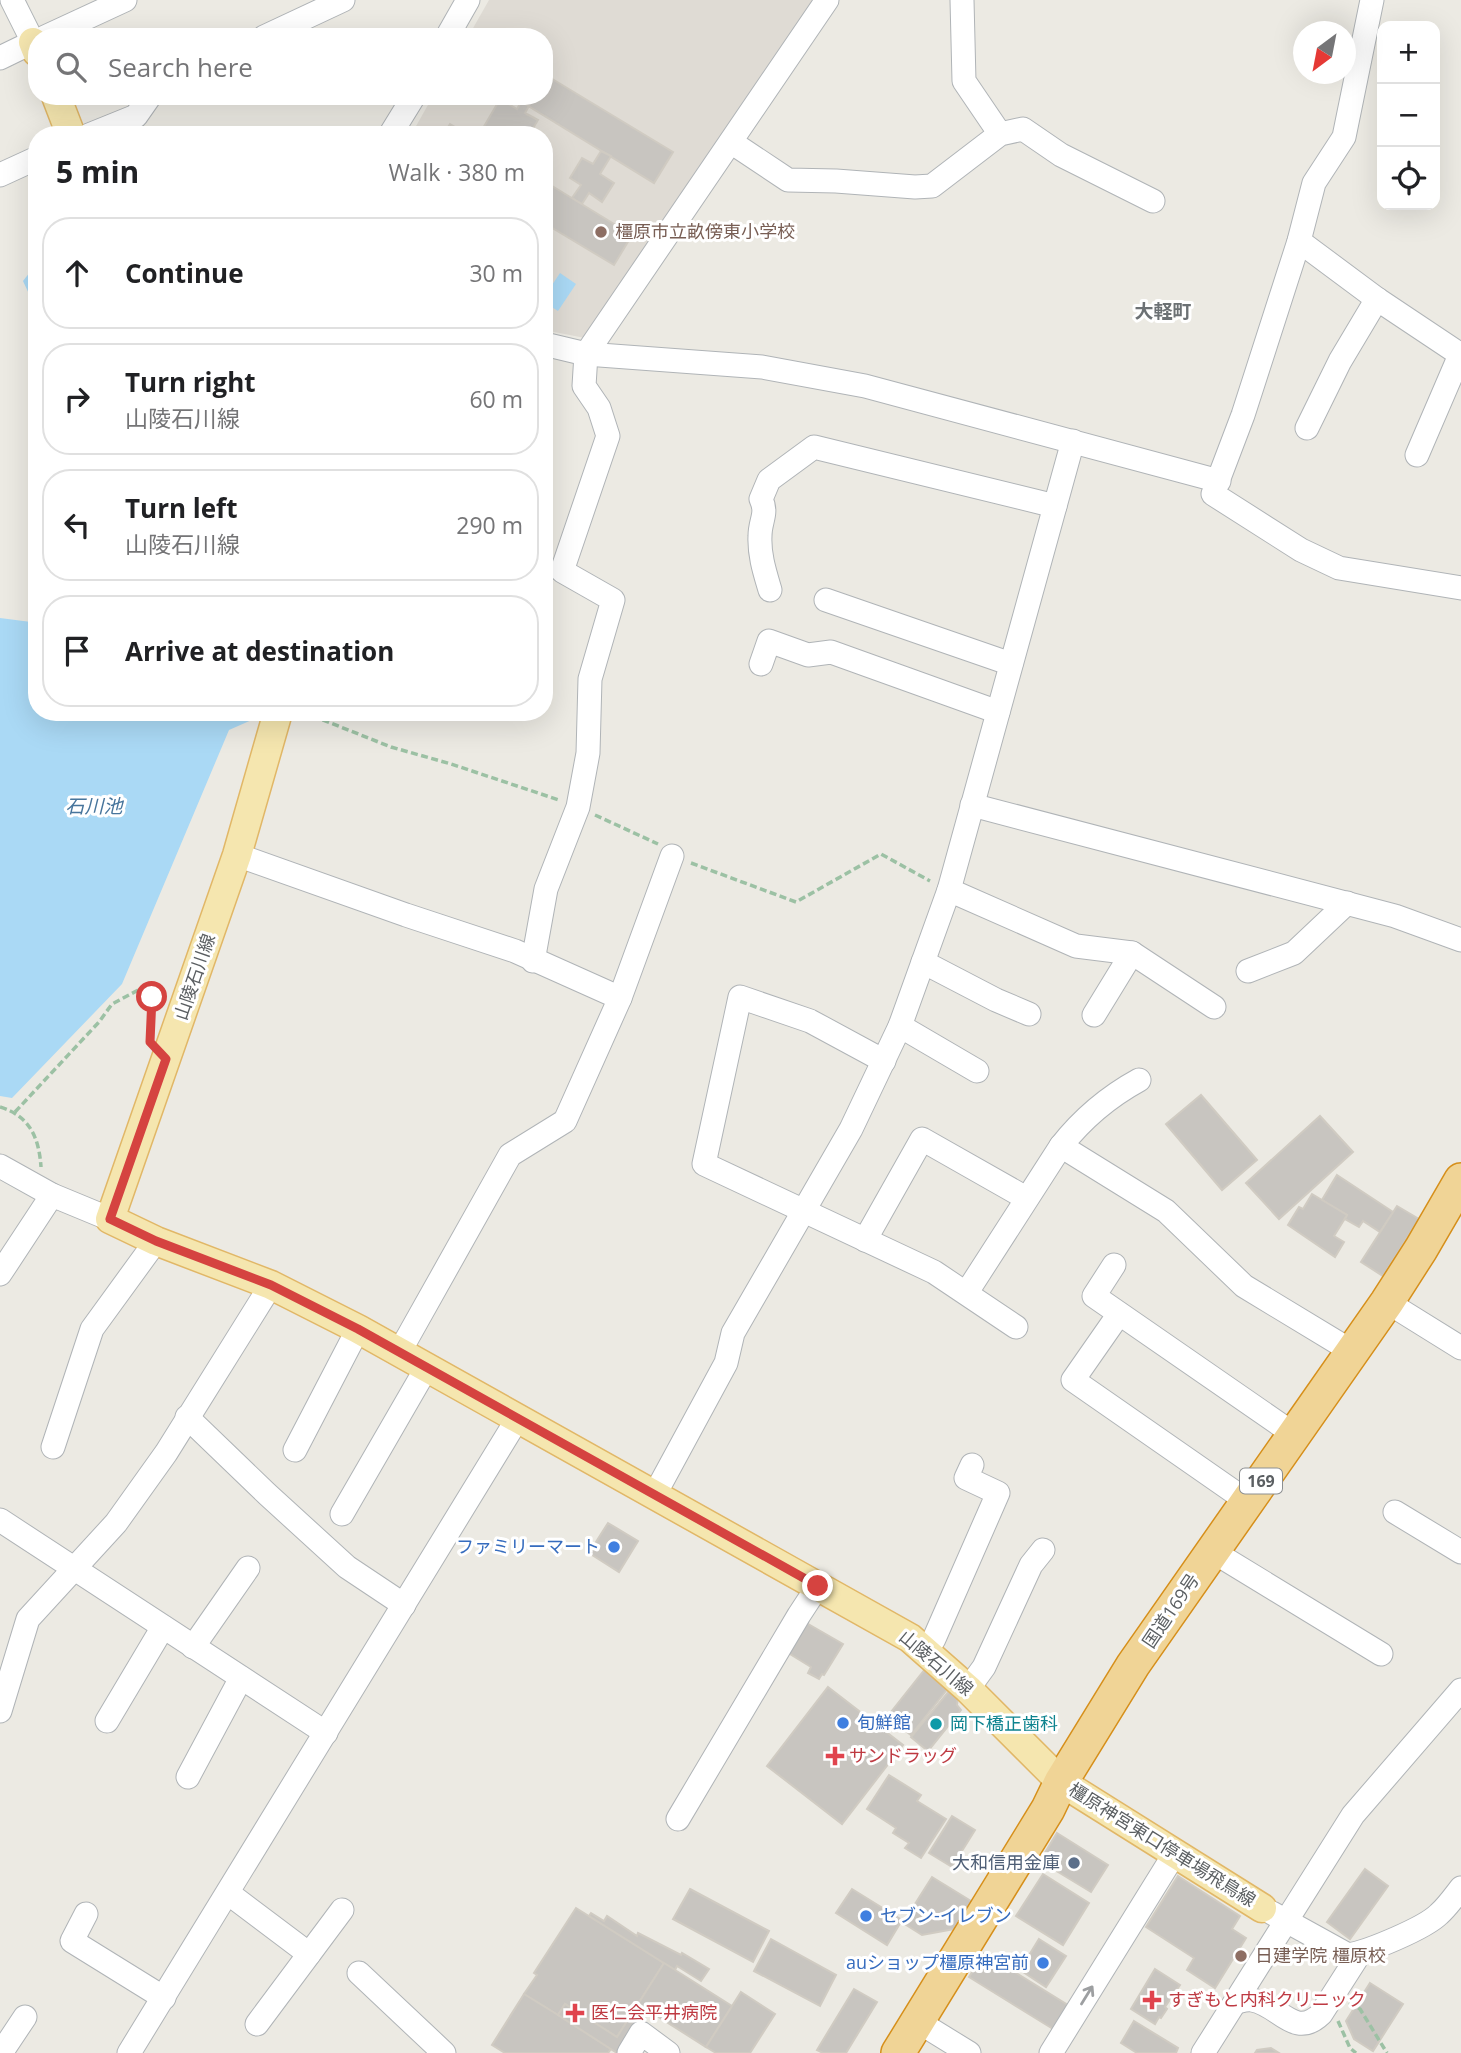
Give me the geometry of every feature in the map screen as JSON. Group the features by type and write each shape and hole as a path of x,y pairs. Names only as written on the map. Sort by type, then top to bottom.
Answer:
{"highway":[{"name":"国道169号","path":"898,2053 1133,1665 1387,1302 1461,1180"}],"main road":[{"path":"59,105 68,126"},
{"name":"山陵石川線","path":"275,721 237,855 110,1219 156,1241 271,1285 358,1329 910,1638 968,1689 1061,1782"},
{"name":"橿原神宮東口停車場飛鳥線","path":"1061,1782 1274,1914"}],"street":[{"path":"12,0 29,28"},
{"path":"68,28 125,0"},
{"path":"283,28 343,0"},
{"path":"452,28 467,0"},
{"path":"533,961 546,889 578,807 588,753 590,679 613,600 562,571 608,436 599,408 584,386 586,354 827,0"},
{"path":"962,0 964,81 1000,134"},
{"path":"1372,0 1344,137 1314,183 1299,241 1243,415 1213,494 1301,550 1339,568 1461,588"},
{"path":"0,58 28,47"},
{"path":"111,126 136,116 144,105"},
{"path":"396,126 408,105"},
{"path":"730,142 788,180 915,187 932,186 1000,134 1023,129 1061,155 1153,201"},
{"path":"0,175 28,162"},
{"path":"1299,241 1377,299 1461,355 1418,455"},
{"path":"1307,428 1340,361 1377,299"},
{"path":"553,346 586,354 762,367 865,386 1219,481"},
{"path":"655,1494 726,1363 733,1333 851,1129 900,1026 949,890 1073,441"},
{"path":"770,590 761,559 760,535 765,508 761,499 768,480 814,447 1055,506"},
{"path":"826,600 1012,664"},
{"path":"761,664 769,641 808,655 831,652 998,712"},
{"path":"972,805 1395,915 1461,940"},
{"path":"237,855 515,951 620,998"},
{"path":"400,1351 510,1155 565,1121 620,998 672,856"},
{"path":"949,890 1076,946 1132,953 1214,1007"},
{"path":"1248,971 1294,953 1347,902"},
{"path":"1094,1015 1132,953"},
{"path":"923,962 1029,1014"},
{"path":"884,1060 810,1021 740,997 704,1164 803,1208 934,1272 1016,1327"},
{"path":"900,1026 977,1071"},
{"path":"967,1292 1072,1131 1113,1094 1139,1080"},
{"path":"865,1240 922,1139 1026,1198"},
{"path":"1061,1146 1166,1211 1244,1286 1353,1352"},
{"path":"0,1166 44,1191 110,1219"},
{"path":"0,1274 44,1191"},
{"path":"53,1447 92,1329 156,1241"},
{"path":"1114,1265 1094,1296 1295,1435"},
{"path":"0,1711 28,1619 116,1524 166,1452 271,1285"},
{"path":"1387,1302 1461,1348"},
{"path":"1119,1314 1073,1380 1247,1501"},
{"path":"295,1450 358,1329"},
{"path":"342,1514 427,1367"},
{"path":"187,1417 347,1567 404,1605"},
{"path":"130,2053 518,1418"},
{"path":"926,1652 998,1493 967,1478 972,1465"},
{"path":"1395,1512 1461,1552"},
{"path":"0,1520 326,1733"},
{"path":"968,1689 984,1667 1031,1565 1042,1550"},
{"path":"1212,1550 1381,1654"},
{"path":"193,1647 248,1568"},
{"path":"678,1819 818,1586"},
{"path":"107,1721 163,1626"},
{"path":"188,1777 241,1678"},
{"path":"1203,2053 1272,1943 1274,1914 1353,1815 1461,1690"},
{"path":"1051,2053 1175,1853"},
{"path":"1274,1914 1348,1955 1360,1953 1427,1923 1439,1915 1461,1888"},
{"path":"228,1893 309,1954"},
{"path":"257,2024 342,1910"},
{"path":"86,1914 72,1941 164,1998"},
{"path":"1329,1946 1337,1956 1343,1994"},
{"path":"1236,2002 1251,2000 1262,2003 1284,2018 1305,2024 1314,2021 1343,1994 1360,1953"},
{"path":"359,1973 444,2053"},
{"path":"1,2053 25,2017"},
{"path":"917,2021 969,2053"},
{"path":"629,2053 641,2033 668,2053"}],"path":[{"path":"326,721 391,747 490,776 578,807 654,841 672,856 796,902 881,854 949,890"},
{"path":"16,1112 99,1022 112,1003 144,987 152,997 150,1042 166,1059"},
{"path":"0,1107 16,1112 35,1135 40,1152 44,1191"},
{"path":"1343,1994 1360,2009 1387,2053"},
{"path":"1337,2020 1350,2048 1356,2053"}],"shaded area":[{"name":"橿原市立畝傍東小学校","path":"489,0 818,0 585,338 553,332 553,126 416,126 428,105 553,105 553,28 473,28"}],"water":[{"path":"560,273 576,284 558,311 553,308 553,284"},
{"path":"28,275 28,292 23,281"},
{"name":"石川池","path":"0,618 28,622 28,721 249,721 229,730 122,984 12,1098 0,1096"}],"building":[{"path":"553,79 673,152 654,183 527,105 553,105"},
{"path":"496,105 510,105 517,109 519,105 527,105 529,106 525,113 538,120 534,126 484,126"},
{"path":"601,151 611,156 600,174 614,183 602,202 589,193 582,204 572,198 581,185 570,178 582,158 593,164"},
{"path":"553,187 632,235 614,265 553,228"},
{"path":"1201,1095 1257,1160 1222,1190 1166,1124"},
{"path":"1320,1116 1353,1152 1279,1219 1246,1183"},
{"path":"1337,1175 1393,1212 1380,1232 1363,1221 1359,1227 1345,1219 1347,1215 1322,1200"},
{"path":"1312,1194 1347,1215 1334,1236 1344,1242 1335,1257 1288,1225 1299,1207 1303,1209"},
{"path":"1397,1206 1419,1219 1383,1276 1361,1262"},
{"name":"ファミリーマート","path":"608,1523 638,1541 619,1572 589,1553"},
{"path":"803,1621 843,1644 819,1679 808,1673 811,1667 785,1651"},
{"path":"926,1668 949,1687 911,1735 887,1717"},
{"name":"サンドラッグ","path":"828,1687 903,1745 842,1824 767,1766"},
{"name":"岡下橋正歯科","path":"950,1690 958,1697 957,1705 961,1710 928,1751 911,1737"},
{"path":"889,1775 921,1795 917,1801 946,1819 921,1858 905,1848 909,1843 893,1833 896,1828 867,1809"},
{"path":"952,1816 975,1830 952,1867 929,1853"},
{"name":"大和信用金庫","path":"1057,1833 1108,1865 1091,1892 1040,1861"},
{"path":"1365,1869 1388,1886 1350,1939 1327,1922"},
{"path":"1043,1874 1089,1903 1063,1945 1016,1916"},
{"path":"1178,1876 1240,1916 1232,1929 1246,1938 1215,1988 1187,1970 1194,1958 1146,1927"},
{"path":"932,1877 971,1901 954,1929 922,1935 903,1923"},
{"path":"690,1889 769,1931 753,1962 673,1919"},
{"path":"852,1889 902,1920 887,1945 836,1913"},
{"path":"576,1908 664,1963 617,2037 565,2004 558,2015 524,1994 537,1975 534,1973"},
{"path":"591,1913 604,1921 607,1916 637,1936 638,1933 681,1955 682,1953 709,1969 701,1981 677,1966 675,1970 589,1916"},
{"path":"771,1939 836,1975 820,2006 754,1971"},
{"name":"auショップ橿原神宮前","path":"1039,1939 1066,1956 1046,1987 1020,1970"},
{"path":"984,1953 1068,2005 1053,2029 969,1977"},
{"path":"664,1963 732,2006 706,2047 638,2004"},
{"name":"すぎもと内科クリニック","path":"1155,1969 1180,1985 1155,2024 1131,2009"},
{"path":"1370,1983 1403,2004 1373,2051 1354,2039 1346,2021"},
{"path":"854,1989 877,2002 846,2053 823,2053 817,2050"},
{"path":"741,1992 775,2014 750,2053 716,2053 706,2047"},
{"path":"524,1994 611,2049 608,2053 505,2053 492,2045"},
{"path":"565,2004 617,2037 638,2004 649,2011 622,2053 617,2053 558,2015"},
{"path":"1134,2021 1178,2048 1176,2053 1137,2053 1121,2043"},
{"path":"1271,2048 1279,2053 1255,2053 1257,2050"}],"place":[{"name":"橿原市立畝傍東小学校","path":"601,232"},
{"name":"ファミリーマート","path":"614,1547"},
{"name":"旬鮮館","path":"843,1723"},
{"name":"岡下橋正歯科","path":"936,1724"},
{"name":"サンドラッグ","path":"835,1756"},
{"name":"大和信用金庫","path":"1074,1863"},
{"name":"セブン-イレブン","path":"866,1916"},
{"name":"日建学院 橿原校","path":"1241,1956"},
{"name":"auショップ橿原神宮前","path":"1043,1963"},
{"name":"すぎもと内科クリニック","path":"1152,2000"},
{"name":"医仁会平井病院","path":"575,2013"}],"district":[{"name":"大軽町","path":"1163,311"}],"route":[{"path":"152,997 150,1042 166,1059 110,1219 156,1241 271,1285 313,1305 400,1351 818,1586"}]}
